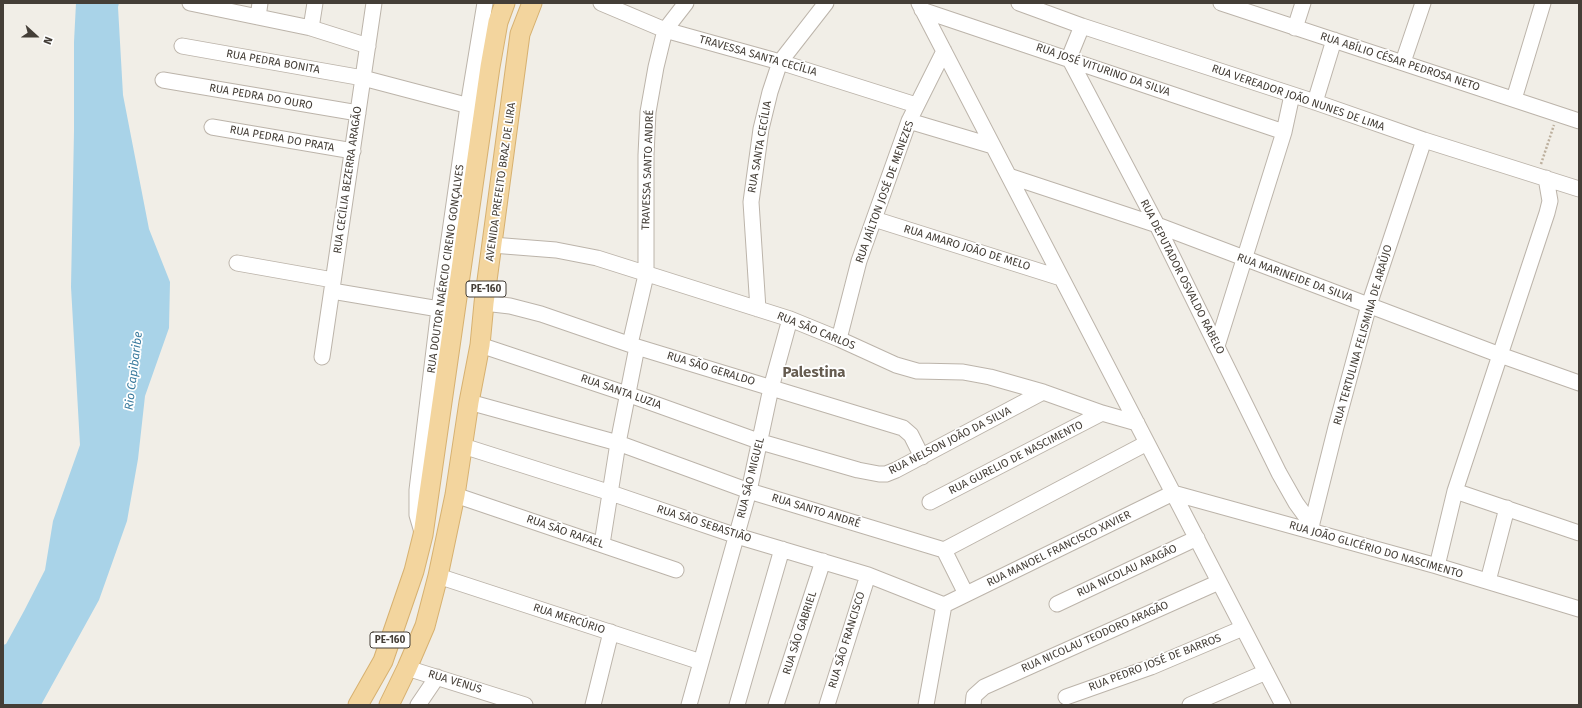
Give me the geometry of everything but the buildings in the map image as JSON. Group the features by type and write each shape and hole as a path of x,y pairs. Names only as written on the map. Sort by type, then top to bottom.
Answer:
{"main road":[{"name":"PE-160","path":"358,705 383,661 414,571 423,535 476,108 490,67 498,22 505,3"},
{"name":"AVENIDA PREFEITO BRAZ DE LIRA","path":"438,576 455,495 469,402 480,345 484,303 520,34 532,3"},
{"name":"PE-160","path":"389,705 425,626 438,576"}],"street":[{"path":"190,3 259,10 368,46"},
{"path":"311,28 315,3"},
{"name":"RUA CECÍLIA BEZERRA ARAGÃO","path":"322,357 374,3"},
{"name":"RUA DOUTOR NAÉRCIO CIRENO GONÇALVES","path":"423,535 417,515 417,490 439,309 476,108 485,3"},
{"name":"TRAVESSA SANTA CECÍLIA","path":"601,3 665,30 780,62 916,105"},
{"name":"TRAVESSA SANTO ANDRÉ","path":"602,544 627,394 633,345 646,275 646,155 648,112 656,67 665,30 686,3"},
{"name":"RUA SANTA CECÍLIA","path":"758,309 751,202 761,129 770,92 780,62 826,3"},
{"name":"RUA VEREADOR JOÃO NUNES DE LIMA","path":"1018,3 1058,10 1082,26 1315,102 1424,140 1579,189"},
{"name":"RUA ABÍLIO CÉSAR PEDROSA NETO","path":"1221,3 1579,121"},
{"path":"1295,28 1303,3"},
{"path":"1403,62 1423,3"},
{"path":"1514,99 1543,3"},
{"path":"920,6 1283,705"},
{"name":"RUA JOSÉ VITURINO DA SILVA","path":"920,6 1284,132"},
{"path":"1069,58 1082,26"},
{"path":"1315,102 1334,40"},
{"name":"RUA PEDRA BONITA","path":"182,46 364,78 476,108"},
{"name":"RUA JAÍLTON JOSÉ DE MENEZES","path":"839,339 859,261 874,219 916,105 944,51"},
{"name":"RUA DEPUTADOR OSVALDO RABELO","path":"1069,58 1157,225 1279,473 1311,528"},
{"name":"RUA PEDRA DO OURO","path":"163,80 358,113"},
{"path":"1217,346 1284,132 1292,95"},
{"path":"910,121 993,146"},
{"name":"RUA PEDRA DO PRATA","path":"212,127 352,151"},
{"name":"RUA TERTULINA FELISMINA DE ARAÚJO","path":"1311,528 1336,427 1369,305 1424,140"},
{"name":"RUA MARINEIDE DA SILVA","path":"1009,176 1157,225 1500,355 1579,383"},
{"path":"1437,566 1455,491 1547,213 1550,200 1542,177"},
{"name":"RUA AMARO JOÃO DE MELO","path":"874,219 1061,278"},
{"name":"RUA SÃO CARLOS","path":"492,245 578,253 790,319 890,362 917,371 951,371 975,374 1043,392 1102,413 1137,423"},
{"path":"237,263 439,309"},
{"name":"RUA SÃO GERALDO","path":"484,303 510,306 541,314 633,345 903,428 911,435 922,457"},
{"name":"RUA SÃO MIGUEL","path":"689,705 749,491 761,442 771,388 790,319"},
{"name":"RUA SANTA LUZIA","path":"480,345 627,394 761,442"},
{"name":"RUA NELSON JOÃO DA SILVA","path":"761,442 864,472 886,474 922,457 1043,392"},
{"name":"RUA SANTO ANDRÉ","path":"469,402 618,443 749,491 944,550"},
{"name":"RUA GURELIO DE NASCIMENTO","path":"930,502 1102,413"},
{"path":"966,594 944,550 1147,443"},
{"name":"RUA SÃO SEBASTIÃO","path":"463,446 611,493 737,536 868,575 944,605"},
{"path":"1455,491 1579,533"},
{"name":"RUA JOÃO GLICÉRIO DO NASCIMENTO","path":"1173,493 1311,528 1579,609"},
{"name":"RUA MANOEL FRANCISCO XAVIER","path":"944,605 1173,493"},
{"name":"RUA SÃO RAFAEL","path":"455,495 676,570"},
{"path":"1488,581 1507,508"},
{"name":"RUA NICOLAU ARAGÃO","path":"1057,604 1197,538"},
{"path":"737,705 782,549"},
{"name":"RUA SÃO GABRIEL","path":"776,705 823,561"},
{"name":"RUA SÃO FRANCISCO","path":"827,705 868,575"},
{"name":"RUA MERCÚRIO","path":"438,576 701,662"},
{"name":"RUA NICOLAU TEODORO ARAGÃO","path":"973,701 984,687 1219,582"},
{"path":"926,705 944,605"},
{"name":"RUA PEDRO JOSÉ DE BARROS","path":"1066,697 1151,667 1244,628"},
{"path":"593,705 611,632"},
{"name":"RUA VENUS","path":"407,668 525,705"},
{"path":"1190,705 1266,672"},
{"path":"418,705 438,677"}],"path":[{"path":"1542,177 1558,113"}],"water":[{"name":"Rio Capibaribe","path":"76,3 119,3 123,95 149,229 170,282 169,328 145,396 138,459 127,521 99,600 41,705 3,705 3,645 6,644 45,570 53,521 80,445 71,287 74,42"}],"district":[{"name":"Palestina","path":"814,373"}]}
